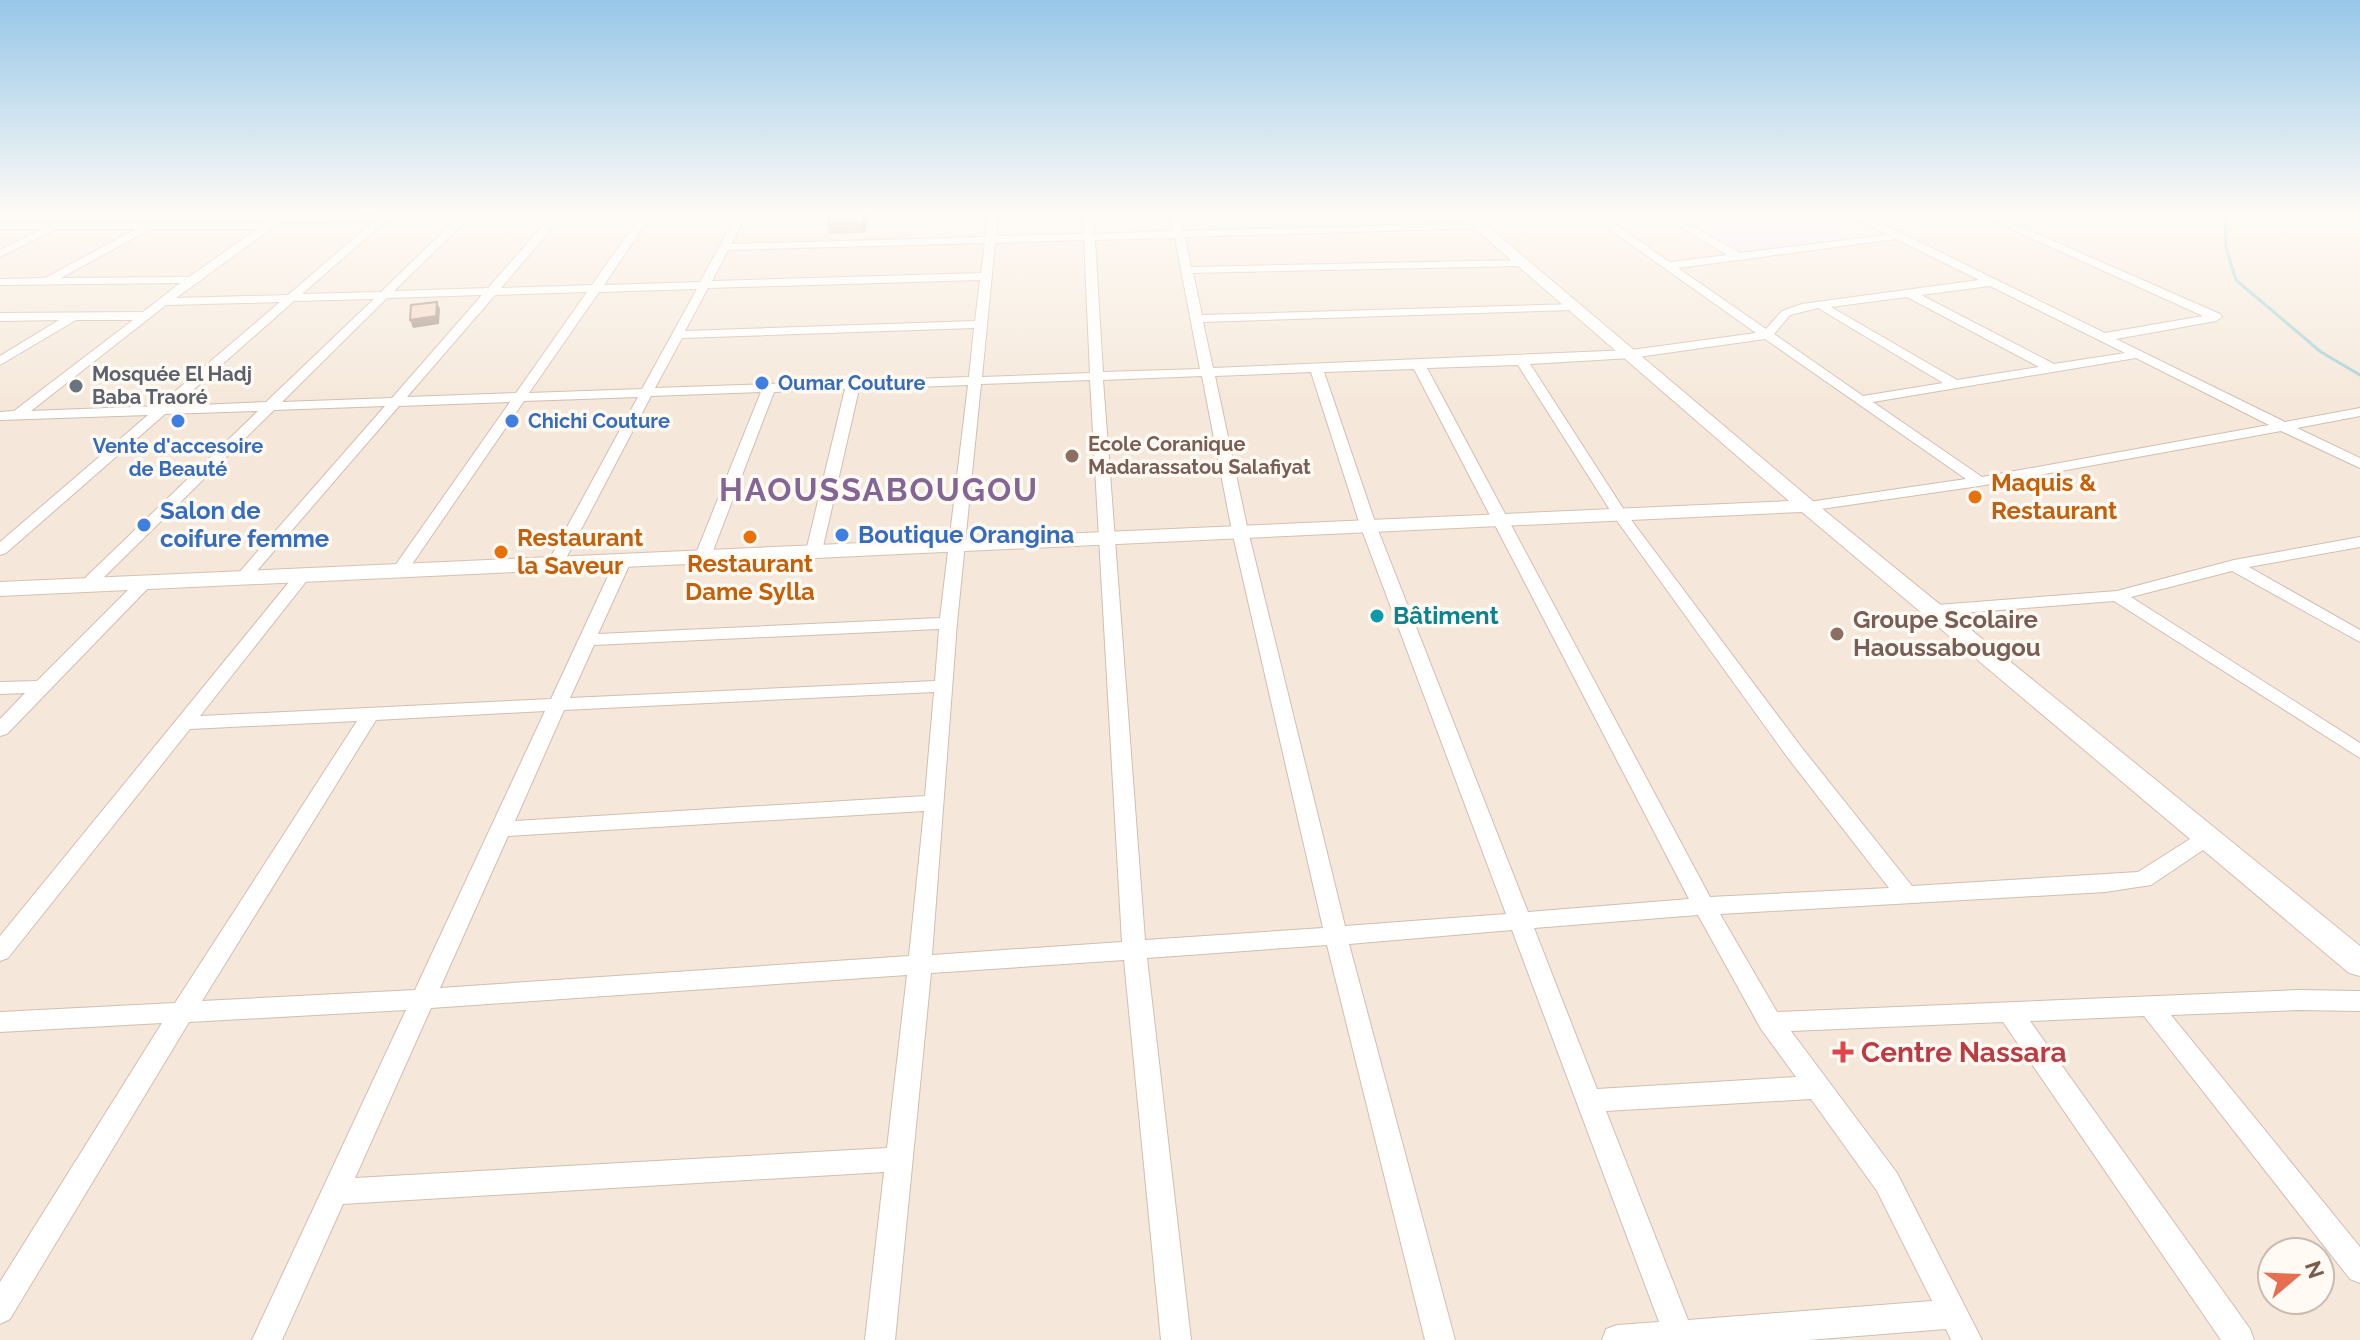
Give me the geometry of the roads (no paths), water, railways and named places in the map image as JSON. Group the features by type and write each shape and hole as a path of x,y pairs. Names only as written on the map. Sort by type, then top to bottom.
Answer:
{"street":[{"path":"45,282 55,277"},
{"path":"0,428 197,277"},
{"path":"0,550 316,277"},
{"path":"88,584 403,277"},
{"path":"244,576 506,277"},
{"path":"400,570 603,277"},
{"path":"556,562 708,277"},
{"path":"165,302 972,277"},
{"path":"880,1340 921,963 948,623 986,277"},
{"path":"1091,277 1105,539 1134,948 1176,1340"},
{"path":"1188,277 1240,531 1336,936 1440,1340"},
{"path":"1537,277 1807,506 1937,610 2360,964"},
{"path":"1683,277 1979,482"},
{"path":"1982,277 2360,464"},
{"path":"2105,337 2216,317 2124,277"},
{"path":"0,282 192,280"},
{"path":"0,416 1522,361 1631,354 1767,335 1786,313 1820,305 1993,282"},
{"path":"1909,293 2053,369"},
{"path":"1820,305 1956,385"},
{"path":"1197,319 1574,307"},
{"path":"0,317 146,316"},
{"path":"0,361 74,317"},
{"path":"677,335 982,324"},
{"path":"1861,400 2140,354"},
{"path":"1522,361 1620,515 1795,753 1907,895"},
{"path":"1418,364 1704,906 1770,1022 1887,1182 1967,1340"},
{"path":"1316,367 1368,525 1680,1338"},
{"path":"814,551 853,385"},
{"path":"703,556 769,389"},
{"path":"0,589 1807,506 1979,482 2360,412"},
{"path":"1937,610 2117,596 2234,565 2360,542"},
{"path":"267,1340 624,559"},
{"path":"2234,565 2360,637"},
{"path":"0,952 304,574"},
{"path":"0,730 146,581"},
{"path":"2117,596 2360,752"},
{"path":"587,640 948,623"},
{"path":"185,723 944,686"},
{"path":"0,688 42,687"},
{"path":"0,1309 182,1012 370,715"},
{"path":"500,829 934,803"},
{"path":"0,1022 422,999 1336,936 1704,906 2061,888 2143,879 2208,837"},
{"path":"1770,1022 2150,1006 2360,1001"},
{"path":"2150,1006 2360,1269"},
{"path":"2011,1014 2239,1340"},
{"path":"1590,1101 1820,1087"},
{"path":"333,1192 901,1159"},
{"path":"1617,1340 1832,1332 1953,1314"}],"waterway":[{"path":"2235,277 2321,352 2360,375"}],"place":[{"name":"Oumar Couture","path":"762,383"},
{"name":"Mosquée El Hadj Baba Traoré","path":"76,386"},
{"name":"Vente d'accesoire de Beauté","path":"178,421"},
{"name":"Chichi Couture","path":"512,421"},
{"name":"Ecole Coranique Madarassatou Salafiyat","path":"1072,456"},
{"name":"Maquis & Restaurant","path":"1975,497"},
{"name":"Salon de coifure femme","path":"144,525"},
{"name":"Boutique Orangina","path":"842,535"},
{"name":"Restaurant Dame Sylla","path":"750,537"},
{"name":"Restaurant la Saveur","path":"501,552"},
{"name":"Bâtiment","path":"1377,616"},
{"name":"Groupe Scolaire Haoussabougou","path":"1837,634"},
{"name":"Centre Nassara","path":"1843,1052"}],"district":[{"name":"HAOUSSABOUGOU","path":"879,490"}]}
